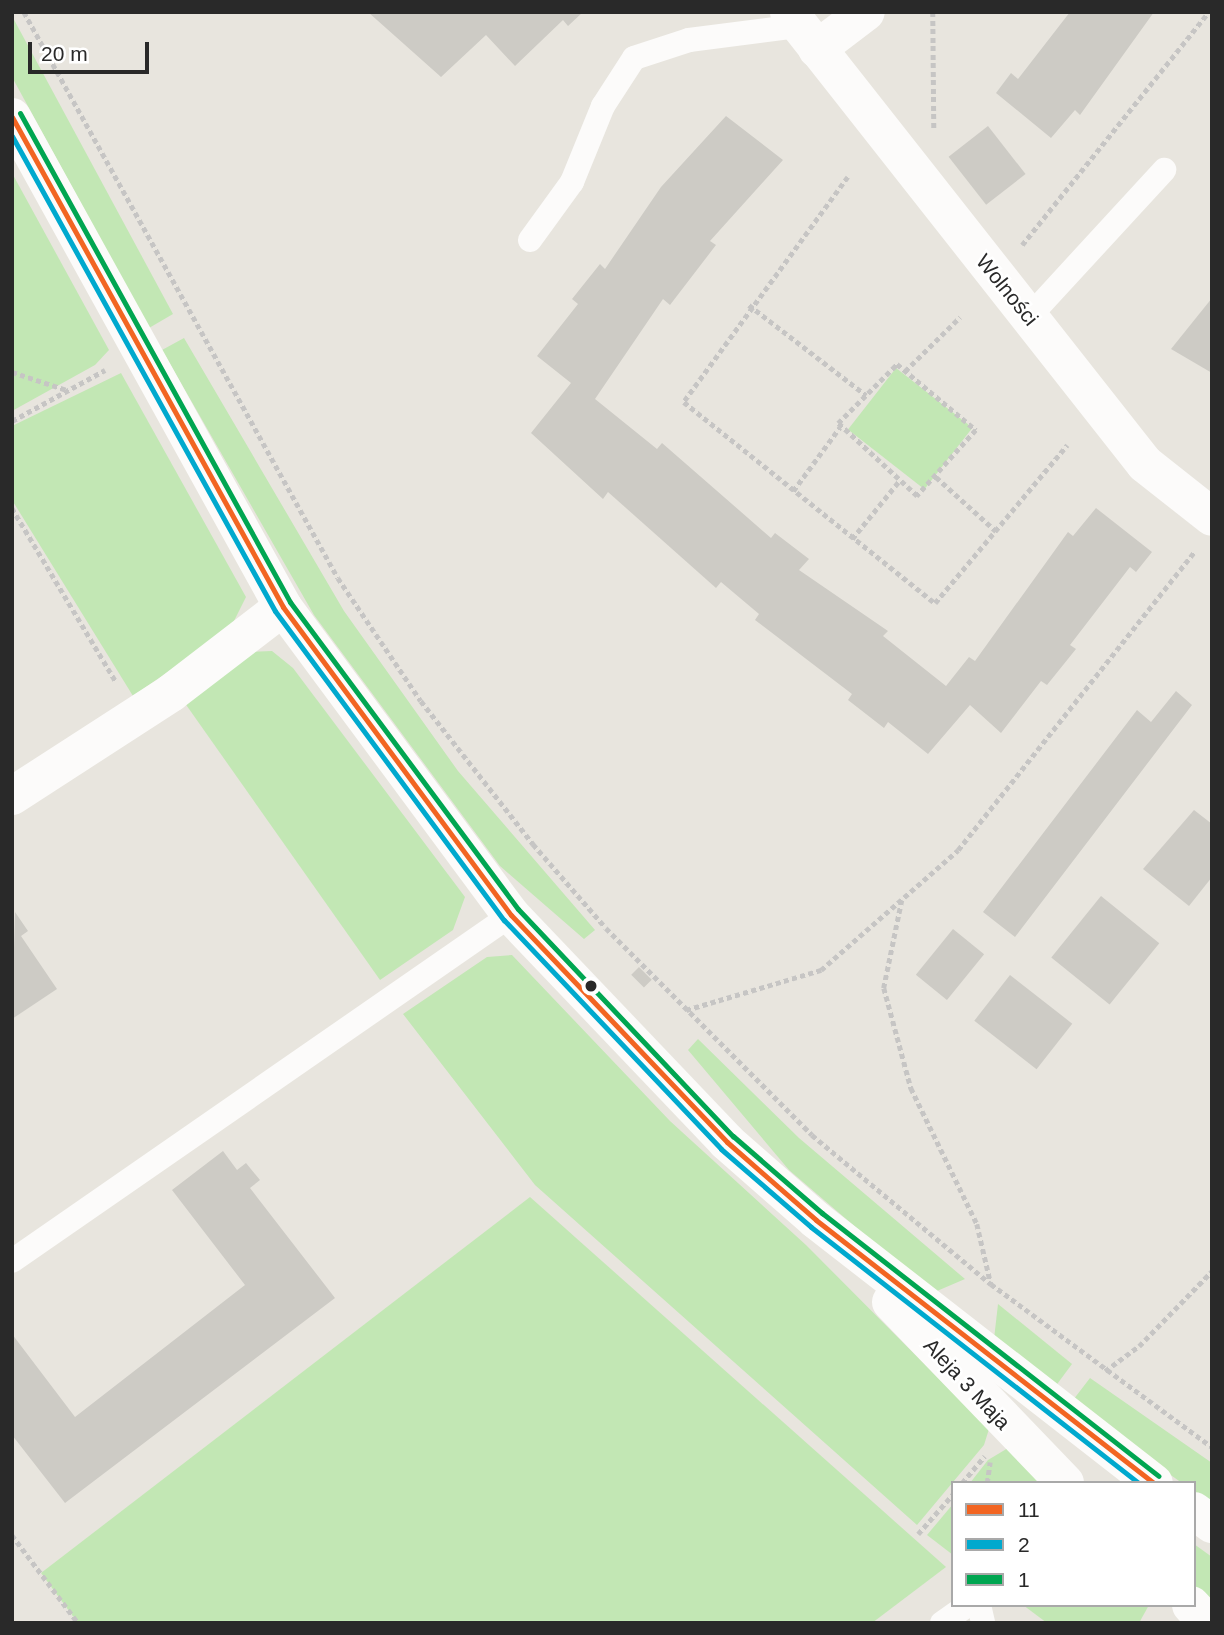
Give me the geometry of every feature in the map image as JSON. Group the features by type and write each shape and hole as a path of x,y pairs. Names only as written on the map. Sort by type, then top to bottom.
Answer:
{"street":[{"path":"801,29 866,12"},
{"name":"Wolności","path":"801,29 1145,464 1207,530"},
{"name":"Aleja 3 Maja","path":"12,117 283,607 511,915 642,1058 816,1220 1063,1481"},
{"path":"12,796 137,715 283,607"},
{"name":"Aleja 3 Maja","path":"816,1220 1137,1478"},
{"path":"1196,1512 1212,1524"},
{"path":"1193,1607 1208,1623"}],"lane":[{"path":"530,240 572,182 603,106 634,58 690,40 801,29"},
{"path":"1028,317 1164,170"},
{"path":"12,1261 511,915"},
{"path":"942,1623 965,1607"}],"path":[{"path":"24,12 338,578 421,701 533,844 685,1010 812,1135 991,1284 1105,1371 1212,1447"},
{"path":"933,12 934,145"},
{"path":"1013,256 1209,12"},
{"path":"848,177 749,305 684,402 935,603 1067,445"},
{"path":"749,305 866,395"},
{"path":"905,371 960,317"},
{"path":"12,421 115,364"},
{"path":"793,491 840,427 866,395 897,364 975,430 917,496 840,427"},
{"path":"12,372 68,390"},
{"path":"936,477 996,531"},
{"path":"852,539 900,480"},
{"path":"12,508 137,715"},
{"path":"685,1010 821,970 958,850 1207,530"},
{"path":"902,899 884,988 911,1088 977,1224 991,1284"},
{"path":"1105,1371 1139,1346 1212,1271"},
{"path":"964,1481 992,1448"},
{"path":"918,1534 951,1496"},
{"path":"12,1535 78,1623"}],"green space":[{"path":"12,16 173,314 149,328 12,77"},
{"path":"12,173 109,350 95,365 12,411"},
{"path":"184,338 344,611 458,771 595,930 584,939 500,866 314,615 162,350"},
{"path":"896,368 972,428 924,489 848,429"},
{"path":"121,373 246,597 230,629 133,696 12,500 12,426"},
{"path":"272,651 293,668 465,897 453,930 380,980 182,699 248,652"},
{"path":"512,955 670,1121 806,1245 989,1429 984,1445 954,1481 951,1481 917,1525 535,1185 403,1014 487,957"},
{"path":"698,1039 799,1138 965,1279 937,1291 923,1285 789,1170 688,1050"},
{"path":"530,1197 946,1567 872,1623 78,1623 41,1573"},
{"path":"998,1304 1072,1364 1052,1391 994,1339"},
{"path":"1090,1378 1212,1463 1212,1504 1196,1493 1196,1481 1179,1481 1070,1404"},
{"path":"1008,1448 1041,1481 972,1481 988,1460"},
{"path":"951,1506 951,1553 927,1535"},
{"path":"1196,1545 1212,1557 1212,1607 1196,1592"},
{"path":"1026,1607 1148,1607 1139,1623 1047,1623"}],"building":[{"path":"368,12 583,12 568,26 563,20 515,66 486,35 441,77"},
{"path":"1070,12 1154,12 1080,115 1075,110 1051,138 996,93 1011,73 1018,79"},
{"path":"726,116 783,160 710,241 716,245 670,305 663,299 595,399 657,449 662,443 771,538 775,533 809,559 799,570 888,631 883,636 946,686 969,657 975,661 1068,532 1073,536 1096,508 1152,552 1136,572 1130,567 1070,645 1076,649 1047,685 1041,681 1001,733 970,705 928,754 888,722 884,728 848,700 852,694 755,620 759,614 721,582 716,588 608,492 603,499 531,433 571,383 537,356 578,304 572,299 600,264 605,269 661,187"},
{"path":"988,126 1026,174 986,205 949,157"},
{"path":"1212,298 1212,373 1171,349"},
{"path":"1176,691 1192,705 1015,937 983,912 1137,710 1151,722"},
{"path":"1194,810 1212,824 1212,877 1189,906 1143,869"},
{"path":"1101,896 1159,943 1110,1005 1051,957"},
{"path":"15,912 28,931 21,936 57,989 12,1019"},
{"path":"953,929 984,954 947,1000 916,975"},
{"path":"639,967 652,980 644,988 631,975"},
{"path":"1010,975 1072,1024 1037,1069 974,1021"},
{"path":"223,1151 237,1170 246,1163 260,1180 250,1188 335,1298 65,1503 12,1435 12,1334 75,1417 245,1285 172,1190"}],"transit line":[{"name":"1","path":"20,113 290,602 518,909 733,1136 822,1213 1159,1476"},
{"name":"11","path":"12,117 283,607 511,915 727,1142 816,1220 1151,1481"},
{"name":"2","path":"12,136 275,611 504,920 721,1149 811,1227 1136,1481"}]}
